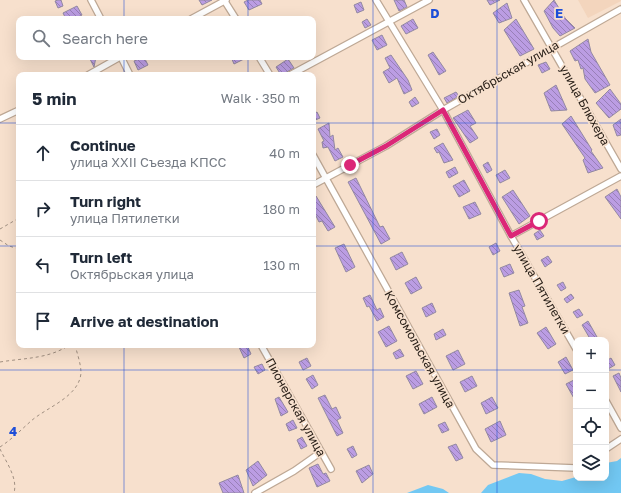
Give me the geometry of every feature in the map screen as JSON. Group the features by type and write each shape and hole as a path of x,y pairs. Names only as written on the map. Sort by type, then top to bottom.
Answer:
{"street":[{"path":"91,0 99,16"},
{"path":"196,16 225,0 234,16"},
{"name":"улица Пятилетки","path":"376,0 443,110 511,236 573,344"},
{"path":"296,72 389,23 429,0"},
{"name":"улица Блюхера","path":"524,0 621,169"},
{"name":"Октябрьская улица","path":"316,183 386,146 443,110 621,8"},
{"path":"94,72 116,60"},
{"path":"122,60 128,72"},
{"path":"261,60 268,72"},
{"path":"0,119 16,111"},
{"name":"Комсомольская улица","path":"316,160 476,449 493,465 573,468"},
{"path":"511,236 621,176"},
{"name":"Пионерская улица","path":"263,348 331,469"},
{"path":"609,406 621,428"},
{"path":"609,447 621,439"},
{"path":"255,493 294,471 321,452"}],"path":[{"path":"0,229 16,220"},
{"path":"0,240 9,246 16,248"},
{"path":"0,362 33,359 57,353 65,348"},
{"path":"14,493 16,486 0,448 15,437 32,420 67,396 76,386 81,372 76,348"}],"shaded area":[{"path":"578,0 621,0 621,1 588,18"}],"water":[{"path":"621,458 621,493 481,493 488,485 519,473 531,474 545,479 562,481 573,478 573,481 609,481 609,462 617,461"},
{"path":"428,485 443,489 449,493 407,493"}],"building":[{"path":"61,0 63,6 58,8 55,1"},
{"path":"199,0 212,0 202,5"},
{"path":"248,0 260,0 262,4 249,10 244,2"},
{"path":"394,0 404,0 407,7 399,11"},
{"path":"487,0 500,0 490,5"},
{"path":"554,0 565,18 575,28 560,36 553,28 544,11"},
{"path":"361,2 364,10 357,13 354,5"},
{"path":"507,3 512,18 499,23 493,13"},
{"path":"77,6 82,15 64,16 63,13"},
{"path":"367,19 371,25 365,28 362,22"},
{"path":"413,19 418,28 406,34 401,26"},
{"path":"516,19 534,49 520,56 504,30"},
{"path":"382,35 387,45 377,50 372,40"},
{"path":"588,39 591,52 610,85 595,93 585,79 583,68 581,69 578,60 575,61 570,51"},
{"path":"433,52 446,71 439,75 428,55"},
{"path":"391,55 408,80 412,90 404,94 397,78 389,83 383,72 390,68 385,58"},
{"path":"90,60 95,60 94,67"},
{"path":"146,60 148,65 138,70 134,61"},
{"path":"232,60 242,60 234,64"},
{"path":"289,60 294,68 287,72 279,72 276,67"},
{"path":"546,62 550,69 542,73 538,65"},
{"path":"556,85 567,110 551,111 544,93"},
{"path":"610,89 621,104 621,109 609,118 596,103"},
{"path":"456,92 459,96 447,103 444,98"},
{"path":"415,97 419,103 412,107 409,102"},
{"path":"468,110 476,123 470,126 478,138 470,143 453,118"},
{"path":"316,112 320,118 316,120"},
{"path":"571,116 592,150 591,151 603,168 588,173 583,160 585,158 562,124"},
{"path":"621,119 621,135 617,136 613,125"},
{"path":"329,123 330,137 333,135 335,150 338,148 343,157 335,161 328,147 323,148 322,142 324,141 318,129"},
{"path":"437,129 440,135 434,139 430,132"},
{"path":"443,143 453,160 444,163 439,152 437,153 434,148"},
{"path":"488,162 492,170 487,173 483,165"},
{"path":"455,167 458,173 449,178 446,172"},
{"path":"505,170 510,178 500,183 496,175"},
{"path":"356,178 380,227 383,226 390,239 381,244 348,182"},
{"path":"464,180 470,191 459,197 453,186"},
{"path":"617,189 621,197 621,219 605,197"},
{"path":"513,190 530,216 519,224 502,197"},
{"path":"316,196 335,227 328,231 322,221 319,222 316,216"},
{"path":"475,202 481,214 469,219 463,207"},
{"path":"540,230 544,236 537,240 534,234"},
{"path":"496,243 500,251 493,255 489,247"},
{"path":"344,244 355,267 346,272 335,248"},
{"path":"402,252 408,264 396,270 390,258"},
{"path":"548,256 552,262 545,267 541,260"},
{"path":"510,264 514,273 504,277 500,268"},
{"path":"416,277 422,288 411,294 405,283"},
{"path":"563,282 566,288 561,291 557,285"},
{"path":"519,290 525,306 522,307 528,323 520,326 509,293"},
{"path":"571,294 574,298 567,303 564,299"},
{"path":"370,295 377,310 380,308 384,317 377,321 369,306 367,307 363,298"},
{"path":"432,303 436,312 426,317 422,308"},
{"path":"579,309 583,315 577,318 573,312"},
{"path":"588,321 597,337 589,337 582,325"},
{"path":"389,326 397,341 386,347 378,332"},
{"path":"546,327 556,344 548,349 537,333"},
{"path":"443,329 446,335 436,340 434,334"},
{"path":"239,348 248,348 251,354 244,358"},
{"path":"400,349 404,356 396,359 393,353"},
{"path":"458,350 465,364 453,370 446,356"},
{"path":"566,357 573,370 565,374 558,362"},
{"path":"307,358 311,366 303,370 299,362"},
{"path":"611,358 615,365 609,368 609,359"},
{"path":"262,364 265,370 258,374 254,367"},
{"path":"416,371 423,384 413,389 406,376"},
{"path":"619,373 621,378 621,392 613,376"},
{"path":"313,375 318,385 312,389 306,379"},
{"path":"472,376 477,386 465,392 460,382"},
{"path":"573,380 573,397 566,384"},
{"path":"325,395 332,409 336,407 341,418 337,420 343,433 337,436 318,398"},
{"path":"279,397 288,412 281,416 275,399"},
{"path":"432,397 437,407 424,414 419,404"},
{"path":"492,397 498,408 486,414 481,403"},
{"path":"293,420 297,428 289,431 286,424"},
{"path":"500,421 506,435 491,442 485,429"},
{"path":"445,422 449,430 442,433 438,425"},
{"path":"302,437 307,446 301,449 297,440"},
{"path":"456,444 463,458 456,461 448,447"},
{"path":"353,446 357,455 352,458 347,449"},
{"path":"258,461 267,475 253,486 246,470"},
{"path":"318,464 323,474 326,473 330,481 317,487 309,468"},
{"path":"369,465 373,474 362,483 356,471"},
{"path":"238,475 244,493 223,493 219,483"}],"route":[{"path":"350,165 386,146 443,110 511,236 539,221"}]}
